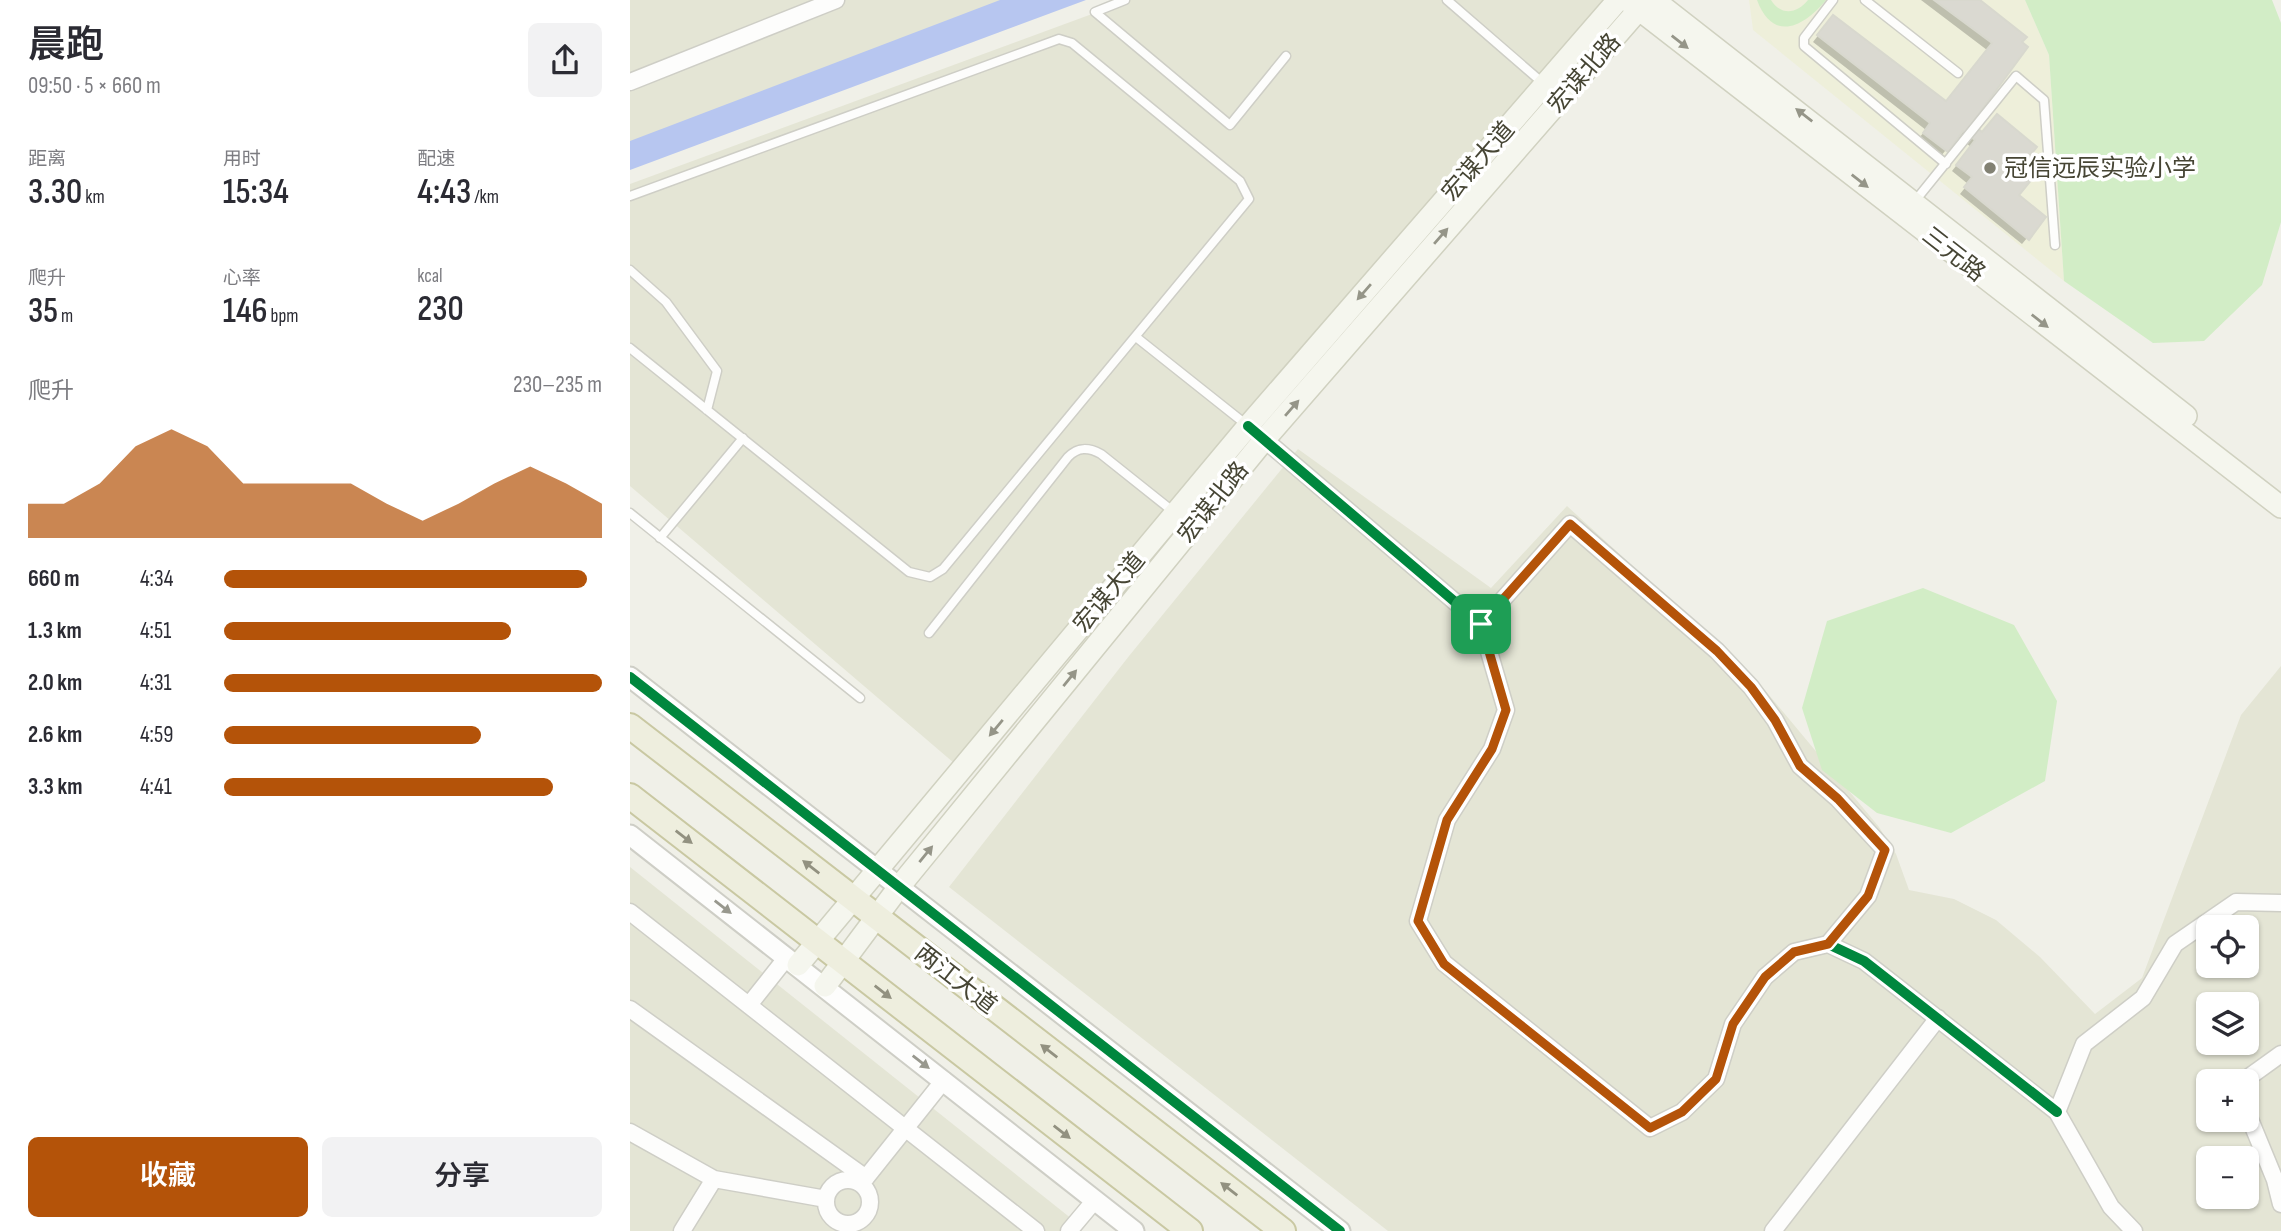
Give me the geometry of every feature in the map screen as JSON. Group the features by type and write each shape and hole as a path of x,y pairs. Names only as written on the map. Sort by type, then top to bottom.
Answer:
{"highway":[{"name":"两江大道","path":"630,726 1283,1231"},
{"path":"630,796 1190,1231"}],"main road":[{"name":"宏谋大道","path":"792,961 818,941 1175,513 1256,433 1544,84 1618,0"},
{"name":"三元路","path":"1641,2 1914,201 2281,491"},
{"name":"三元路","path":"1641,2 2281,507"},
{"name":"宏谋北路","path":"825,986 1256,433 1641,2"}],"street":[{"path":"630,82 836,0"},
{"path":"1256,433 1481,624 1506,710 1492,749 1447,820 1418,921 1444,964 1650,1128 1682,1112 1716,1079 1733,1024 1765,977 1794,952 1828,944 1868,896 1885,850 1838,799 1800,766 1775,720 1751,687 1717,651 1570,524 1481,624"},
{"path":"630,677 1340,1231"},
{"path":"630,835 1134,1231"},
{"path":"2057,1112 2084,1044 2143,998 2175,944 2236,902 2281,903"},
{"path":"630,912 1036,1231"},
{"path":"1828,944 1864,961 2057,1112 2111,1207 2134,1231"},
{"path":"749,1005 792,961"},
{"path":"630,1009 863,1181 871,1199 867,1214 856,1224 838,1227 828,1213 826,1199 838,1182 863,1181"},
{"path":"1773,1231 1938,1018"},
{"path":"2259,1070 2281,1054"},
{"path":"863,1181 944,1080"},
{"path":"630,1132 714,1179 826,1199"},
{"path":"2255,1132 2275,1180 2281,1205"},
{"path":"682,1231 714,1179"},
{"path":"1069,1231 1095,1200"}],"lane":[{"path":"1125,0 1095,12 1230,125 1286,56"},
{"path":"1447,0 1544,84"},
{"path":"1833,0 1804,38 1804,46 1946,164"},
{"path":"1865,0 1958,73"},
{"path":"630,195 1059,39 1065,40 1240,181 1248,193 1247,204 943,569 930,577 909,572 630,348"},
{"path":"1914,201 2017,76 2044,100 2055,245"},
{"path":"630,270 666,302 718,371 707,410"},
{"path":"1136,337 1256,433"},
{"path":"660,538 743,438"},
{"path":"929,633 1068,457 1077,450 1087,449 1101,454 1175,513"},
{"path":"630,513 860,698"}],"shaded area":[{"path":"630,0 1007,0 630,143"},
{"path":"1130,0 1608,0 1250,406 954,763 630,486 630,184"},
{"name":"冠信远辰实验小学","path":"1749,0 2025,0 2049,55 2064,281 1753,30"},
{"path":"1298,449 1491,588 1567,506 1754,677 1879,827 1896,854 1909,890 1954,899 1996,920 2040,957 2095,1014 2142,978 2241,715 2281,666 2281,1231 1388,1231 949,887 1129,656"},
{"path":"630,867 1077,1223 1069,1231 630,1231"}],"green space":[{"path":"1757,0 1771,0 1779,9 1789,11 1799,8 1808,0 1826,0 1799,23 1780,26 1771,22"},
{"path":"2025,0 2272,0 2281,23 2281,222 2262,285 2204,341 2153,343 2064,281 2049,55"},
{"path":"1923,588 2014,625 2057,701 2045,781 1951,833 1877,813 1822,770 1802,708 1827,621"}],"water":[{"path":"1000,0 1086,0 630,170 630,141"}],"building":[{"path":"1934,0 1980,0 2027,37 2022,42 2028,47 1972,123 1982,132 1997,114 2037,147 2020,168 2033,178 2019,195 2046,217 2029,240 1964,187 1972,177 1956,165 1975,140 1963,131 1948,152 1923,133 1930,123 1817,35 1833,15 1946,101 1992,43"}],"cycle path":[{"path":"1248,426 1481,624 1506,710 1492,749 1447,820 1418,921 1444,963 1650,1128 1682,1112 1716,1079 1733,1024 1765,977 1794,952 1828,944 1864,961 2057,1112"},
{"path":"630,677 1340,1231"}],"place":[{"name":"冠信远辰实验小学","path":"1990,168"}],"route":[{"path":"1570,524 1717,651 1751,687 1775,720 1800,766 1838,799 1885,850 1868,896 1828,944 1794,952 1765,977 1733,1024 1716,1079 1682,1112 1650,1128 1444,964 1418,921 1447,820 1492,749 1506,710 1481,624 1570,524"}]}
